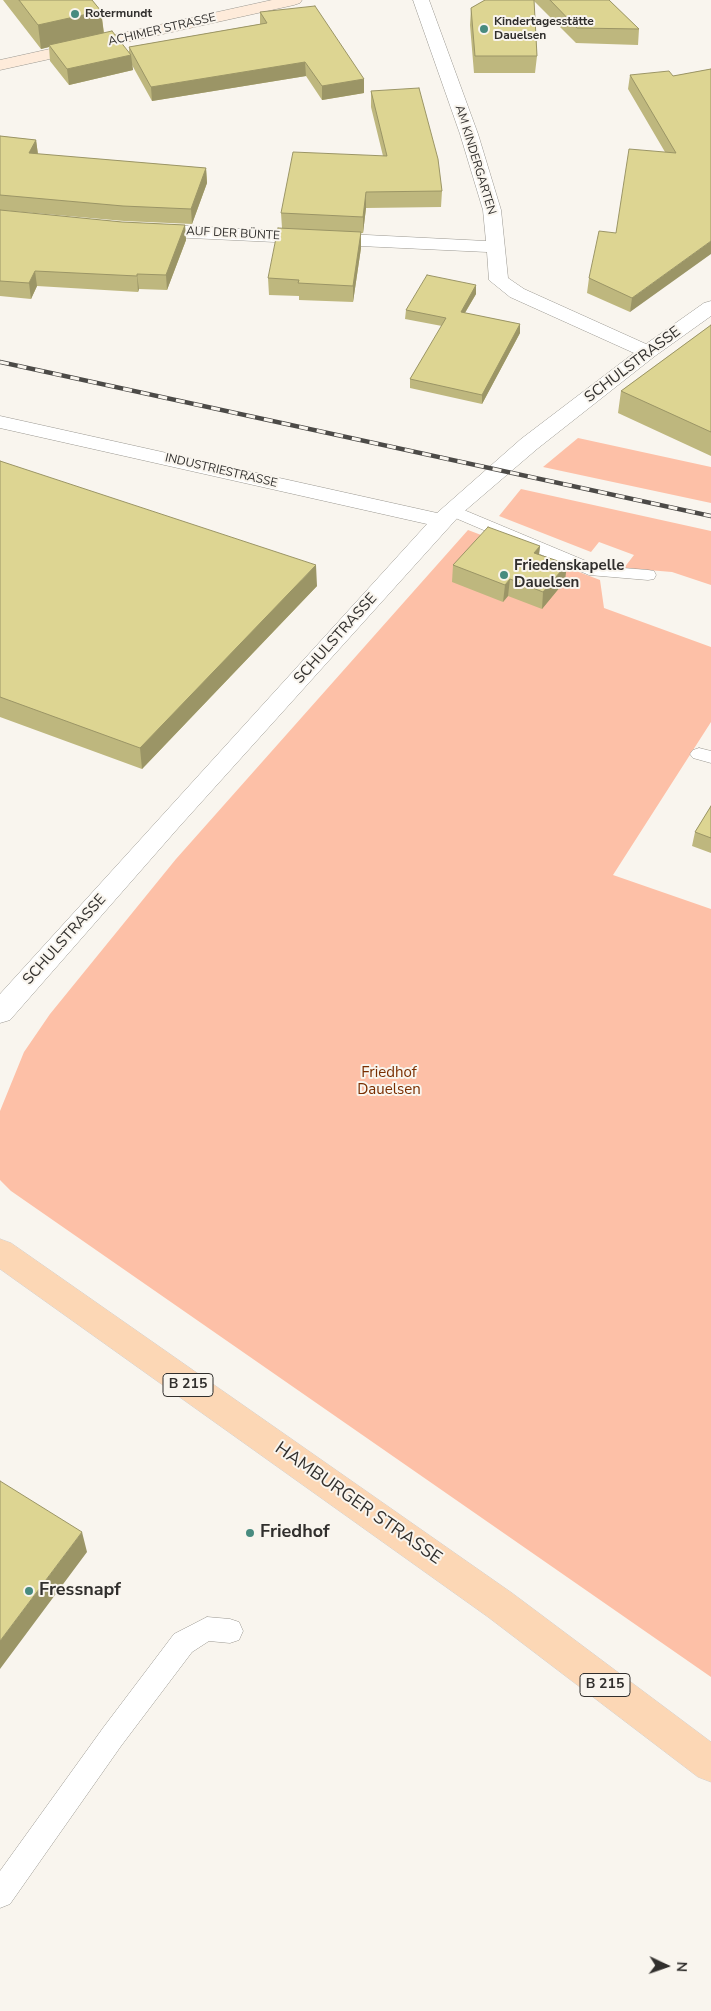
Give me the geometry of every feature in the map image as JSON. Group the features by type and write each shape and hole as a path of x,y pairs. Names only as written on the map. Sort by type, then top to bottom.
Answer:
{"main road":[{"name":"ACHIMER STRASSE","path":"0,65 294,0"},
{"name":"HAMBURGER STRASSE","path":"0,1252 492,1600 711,1764"}],"street":[{"name":"AM KINDERGARTEN","path":"421,0 469,134 492,210 499,280 517,293 648,352"},
{"name":"AUF DER BÜNTE","path":"134,230 496,247"},
{"name":"SCHULSTRASSE","path":"0,1012 170,821 448,516 529,444 648,352 711,307"},
{"name":"INDUSTRIESTRASSE","path":"0,422 448,516"}],"lane":[{"path":"448,516 596,571 648,575"},
{"path":"0,1894 182,1643 207,1629 230,1631"}],"green space":[{"path":"578,438 711,467 711,503 543,467"},
{"path":"521,489 711,531 711,585 672,572 624,568 634,555 599,542 591,552 499,516"},
{"name":"Friedhof Dauelsen","path":"468,530 600,580 604,608 711,647 711,722 613,875 711,909 711,1677 11,1191 0,1180 0,1111 24,1052 50,1014 176,859"}],"building":[{"path":"19,0 92,0 101,11 38,25"},
{"path":"485,0 534,0 537,56 475,56 471,8"},
{"path":"550,0 609,0 639,29 577,28"},
{"path":"315,6 364,79 322,86 305,62 151,87 129,47 267,23 260,12"},
{"path":"112,31 131,55 67,69 49,45"},
{"path":"711,69 711,241 632,298 589,278 599,231 616,233 629,149 676,153 630,75 669,71 673,76"},
{"path":"419,88 438,159 442,191 366,192 363,217 281,213 293,152 387,156 371,91"},
{"path":"0,136 36,140 29,153 206,168 191,209 123,206 0,195"},
{"path":"0,210 122,222 185,225 166,275 137,274 137,276 35,271 29,283 0,281"},
{"path":"278,228 361,232 353,286 298,283 299,280 268,278"},
{"path":"427,275 476,285 461,312 520,324 482,395 410,379 446,318 406,310"},
{"path":"711,325 711,432 621,391"},
{"path":"0,461 316,565 140,748 0,697"},
{"path":"488,527 540,546 534,553 567,564 543,592 510,579 505,585 453,565"},
{"path":"711,806 711,838 695,832"},
{"name":"Fressnapf","path":"0,1481 82,1532 0,1641"}],"railway":[{"path":"0,362 711,516"}],"place":[{"name":"Rotermundt","path":"75,14"},
{"name":"Kindertagesstätte Dauelsen","path":"484,29"},
{"name":"Friedenskapelle Dauelsen","path":"504,575"},
{"name":"Friedhof","path":"250,1533"},
{"name":"Fressnapf","path":"29,1591"}]}
